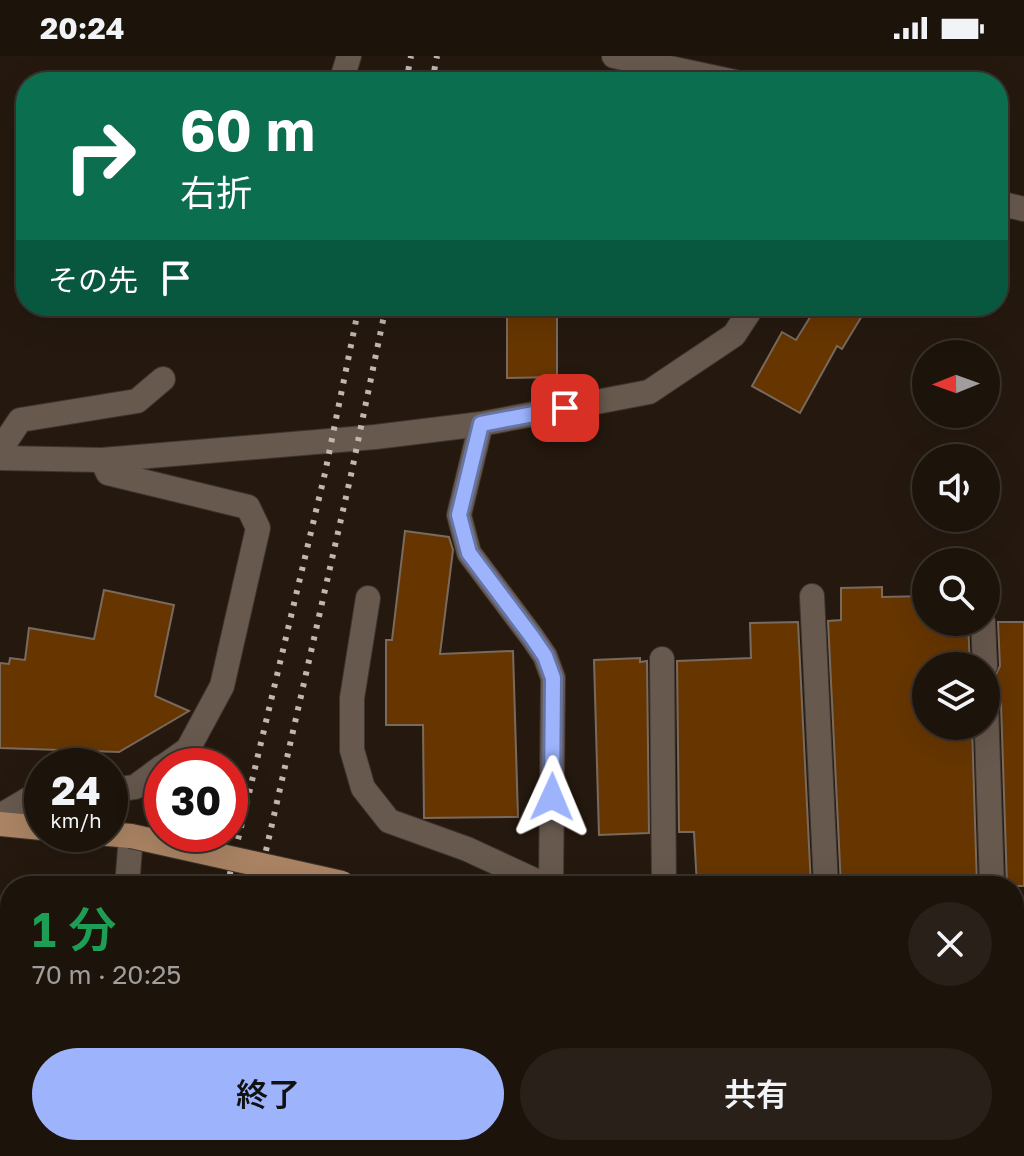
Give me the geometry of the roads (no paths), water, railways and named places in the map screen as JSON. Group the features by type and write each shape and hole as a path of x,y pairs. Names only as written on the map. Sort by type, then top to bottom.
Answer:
{"main road":[{"path":"0,824 24,826"},
{"path":"128,837 307,876"}],"street":[{"path":"614,56 688,72"},
{"path":"0,458 102,460 375,437 481,424 649,392 734,335 746,316"},
{"path":"0,450 20,420 137,401 163,379"},
{"path":"481,424 459,515 469,553 545,656 553,678 549,876"},
{"path":"102,460 108,473 248,507 258,528 222,686 189,748"},
{"path":"812,596 826,876"},
{"path":"368,598 352,698 352,750 363,788 389,821 467,849 527,876"},
{"path":"662,659 664,876"},
{"path":"987,740 992,876"},
{"path":"0,816 24,802"},
{"path":"122,852 126,876"}],"railway":[{"path":"408,72 411,56"},
{"path":"434,72 437,56"},
{"path":"229,876 325,473 357,316"},
{"path":"260,876 384,316"}]}
